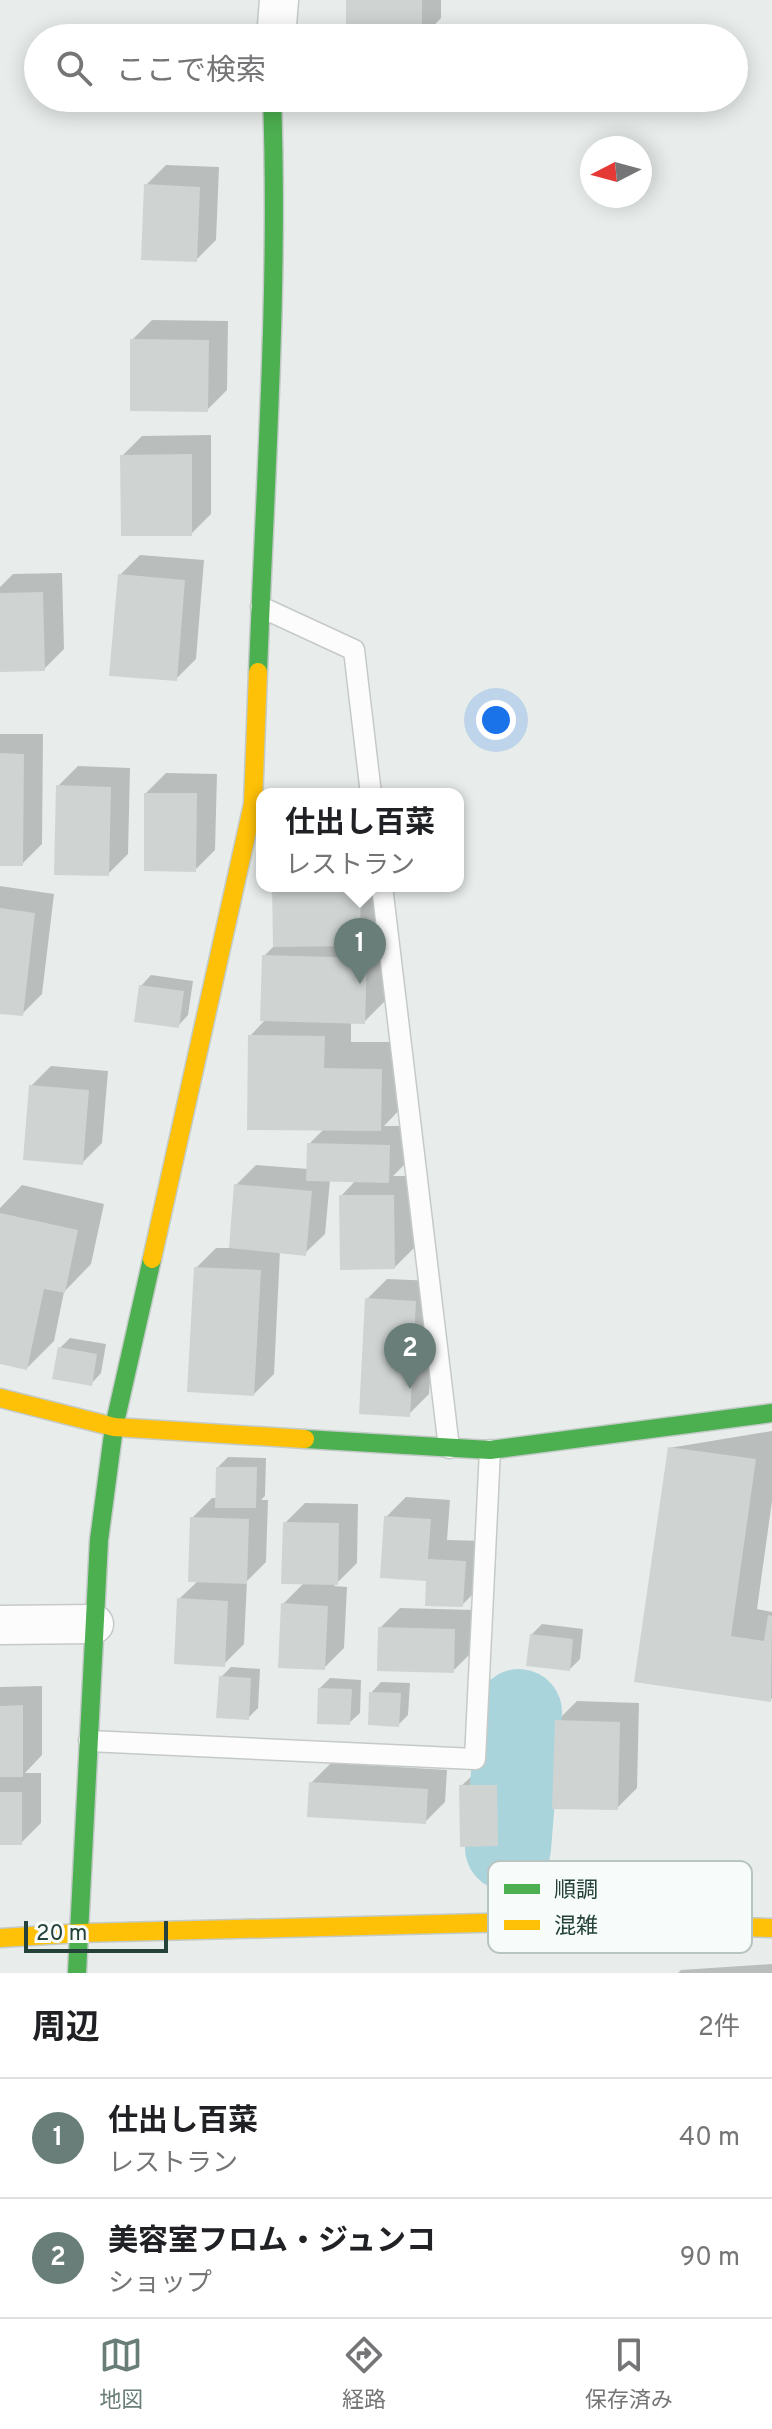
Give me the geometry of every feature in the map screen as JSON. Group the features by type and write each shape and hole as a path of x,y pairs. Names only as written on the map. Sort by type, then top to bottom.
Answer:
{"street":[{"path":"277,24 279,0"},
{"path":"77,1973 99,1540 114,1427 253,804 273,274 272,112"},
{"path":"0,1398 114,1427 490,1450 772,1413"},
{"path":"0,1625 94,1624"},
{"path":"0,1938 80,1933 488,1923"},
{"path":"752,1927 772,1928"}],"lane":[{"path":"261,607 354,650 370,788"},
{"path":"383,892 449,1448"},
{"path":"89,1741 475,1759 490,1450"}],"building":[{"path":"346,0 422,0 422,24 346,24"},
{"path":"144,184 200,187 197,262 141,260"},
{"path":"130,339 209,340 208,412 130,411"},
{"path":"192,454 192,536 121,536 120,455"},
{"path":"118,574 185,580 177,681 109,676"},
{"path":"43,592 45,671 0,672 0,593"},
{"path":"0,753 24,754 23,866 0,866"},
{"path":"56,785 111,787 109,876 54,875"},
{"path":"144,793 197,793 196,872 144,871"},
{"path":"272,892 360,892 361,946 273,947"},
{"path":"0,908 35,913 23,1016 0,1014"},
{"path":"262,955 367,958 365,1024 260,1021"},
{"path":"139,985 184,991 179,1028 134,1022"},
{"path":"248,1035 325,1036 324,1068 382,1069 381,1131 247,1130"},
{"path":"29,1085 89,1090 83,1165 23,1160"},
{"path":"307,1143 390,1145 389,1183 306,1181"},
{"path":"234,1184 312,1191 306,1256 229,1248"},
{"path":"339,1195 394,1195 395,1269 340,1270"},
{"path":"0,1213 78,1230 65,1293 44,1289 27,1370 0,1364"},
{"path":"194,1267 261,1270 254,1396 187,1392"},
{"path":"365,1298 416,1301 410,1417 359,1414"},
{"path":"58,1347 97,1354 92,1386 52,1379"},
{"path":"668,1447 756,1459 731,1636 764,1641 768,1615 772,1616 771,1702 634,1682"},
{"path":"216,1467 257,1467 256,1508 215,1508"},
{"path":"384,1516 431,1519 428,1559 466,1561 463,1607 425,1606 426,1581 380,1578"},
{"path":"190,1517 249,1519 247,1584 188,1582"},
{"path":"283,1522 339,1523 338,1585 281,1584"},
{"path":"177,1598 228,1601 225,1667 174,1664"},
{"path":"281,1603 328,1606 325,1670 278,1668"},
{"path":"378,1627 455,1629 454,1673 377,1671"},
{"path":"530,1634 573,1639 570,1671 526,1666"},
{"path":"219,1676 251,1678 249,1720 216,1718"},
{"path":"318,1688 352,1689 350,1725 317,1724"},
{"path":"369,1692 401,1693 399,1727 368,1725"},
{"path":"23,1705 23,1777 0,1777 0,1706"},
{"path":"555,1720 620,1722 618,1810 552,1809"},
{"path":"309,1782 428,1789 426,1824 307,1817"},
{"path":"459,1785 497,1785 498,1846 460,1847"},
{"path":"0,1792 22,1792 22,1845 0,1845"}],"waterway":[{"path":"508,1848 519,1712"}],"traffic: fast":[{"path":"258,672 274,241 272,112"},
{"path":"77,1973 99,1540 114,1427 152,1259"},
{"path":"305,1439 490,1450 772,1413"}],"traffic: slow":[{"path":"152,1259 253,804 258,672"},
{"path":"0,1398 114,1427 305,1439"},
{"path":"0,1938 80,1933 488,1923"},
{"path":"752,1927 772,1928"}],"place":[{"name":"仕出し百菜","path":"360,984"},
{"name":"美容室フロム・ジュンコ","path":"410,1389"}]}
